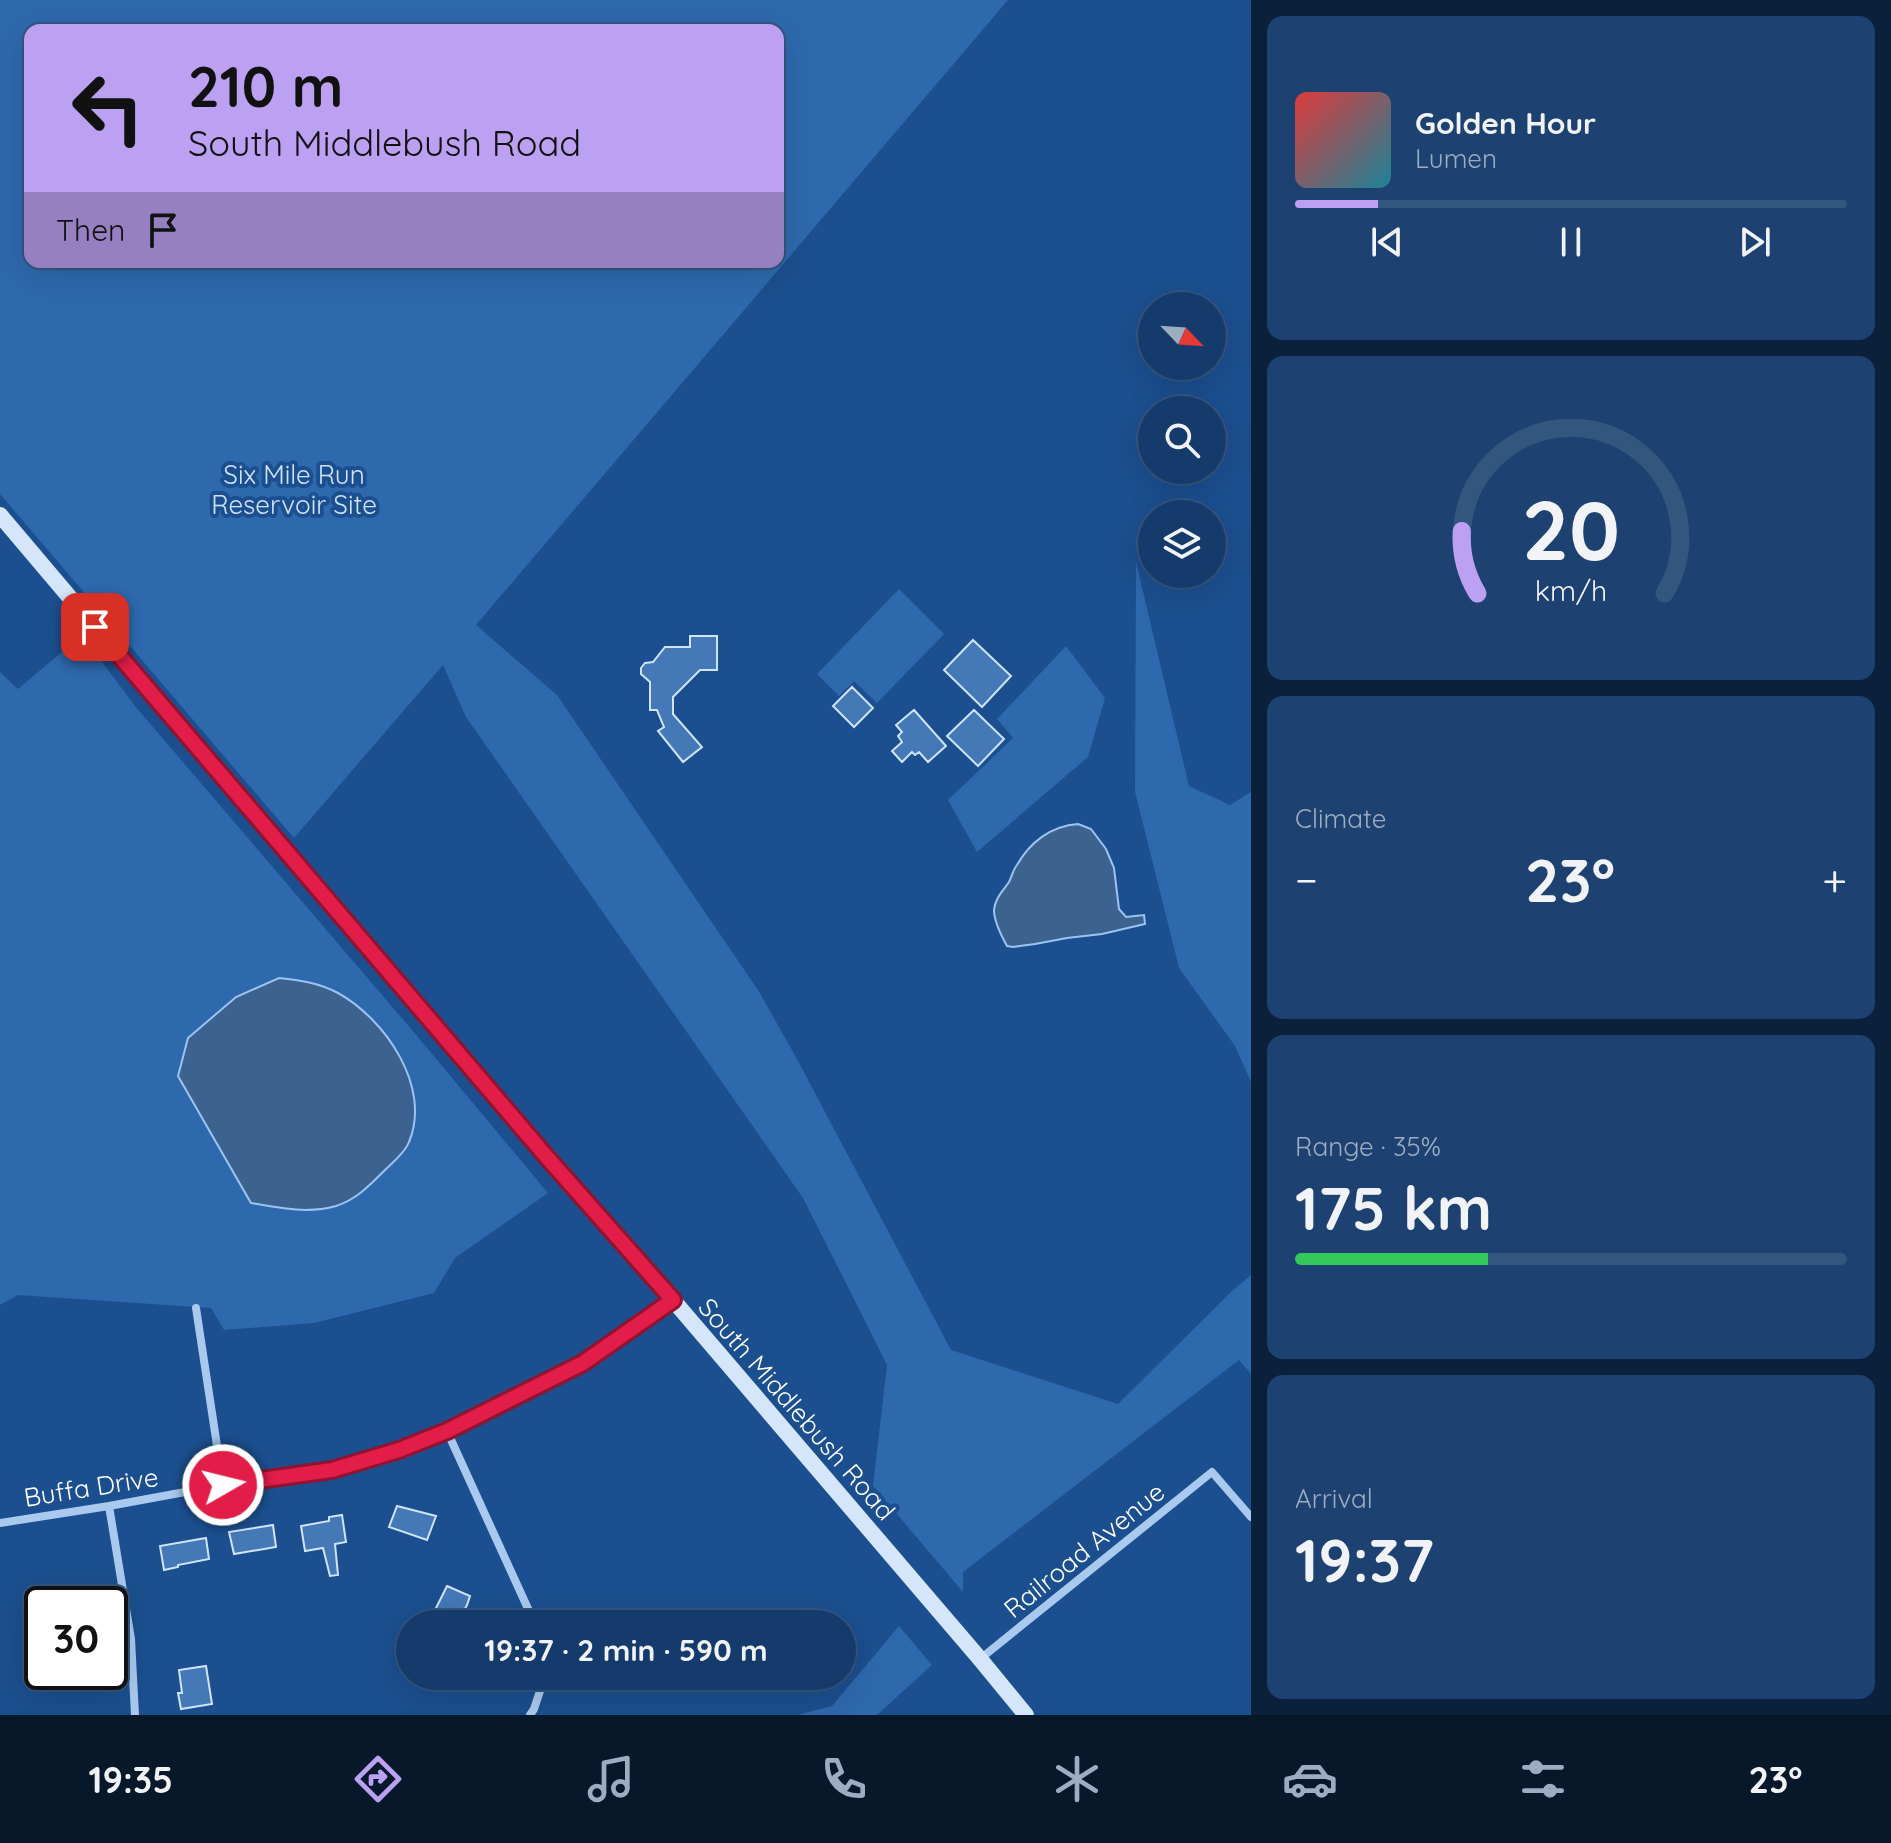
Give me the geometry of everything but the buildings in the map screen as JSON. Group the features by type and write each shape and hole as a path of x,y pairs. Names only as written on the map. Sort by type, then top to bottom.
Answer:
{"street":[{"name":"South Middlebush Road","path":"0,515 255,817 673,1300 1026,1715"},
{"name":"Buffa Drive","path":"0,1523 332,1470 399,1450 447,1431 583,1363 673,1300"},
{"path":"196,1308 223,1485"},
{"path":"447,1431 529,1610"},
{"name":"Railroad Avenue","path":"980,1659 1212,1472 1251,1517"},
{"path":"109,1506 131,1639 135,1715"},
{"path":"530,1715 540,1690"}],"green space":[{"name":"Six Mile Run Reservoir Site","path":"0,0 1008,0 784,263 784,24 24,24 24,268 780,268 476,625 557,695 758,990 951,1350 1118,1404 1251,1275 1251,1374 1239,1360 963,1572 963,1592 873,1486 887,1365 803,1198 466,717 443,665 294,838 0,494"},
{"path":"1136,562 1138,588 1142,588 1189,786 1230,805 1251,792 1251,1082 1235,1046 1179,968 1135,792"},
{"path":"899,589 944,634 877,703 854,681 839,696 817,674"},
{"path":"82,635 135,706 548,1193 455,1258 434,1293 314,1323 224,1330 211,1308 18,1295 0,1305 0,672 18,689","holes":["178,1076 414,1126 251,1203"]},
{"path":"1066,646 1105,698 1088,757 977,852 948,800 1013,738 997,719"},
{"path":"899,1626 932,1665 877,1715 798,1715 832,1706 845,1690 856,1690 856,1677"}],"shaded area":[{"path":"1078,824 1091,829 1106,849 1114,868 1119,909 1126,917 1144,915 1145,924 1102,934 1007,946 994,910 1016,867 1028,849 1042,837 1059,828"},
{"path":"279,978 324,987 355,1005 387,1037 409,1078 414,1099 414,1121 407,1146 363,1191 336,1206 304,1210 251,1203 178,1076 188,1038 236,997"}],"route":[{"path":"95,627 545,1155 673,1300 583,1363 447,1431 399,1450 332,1470 223,1485"}]}
